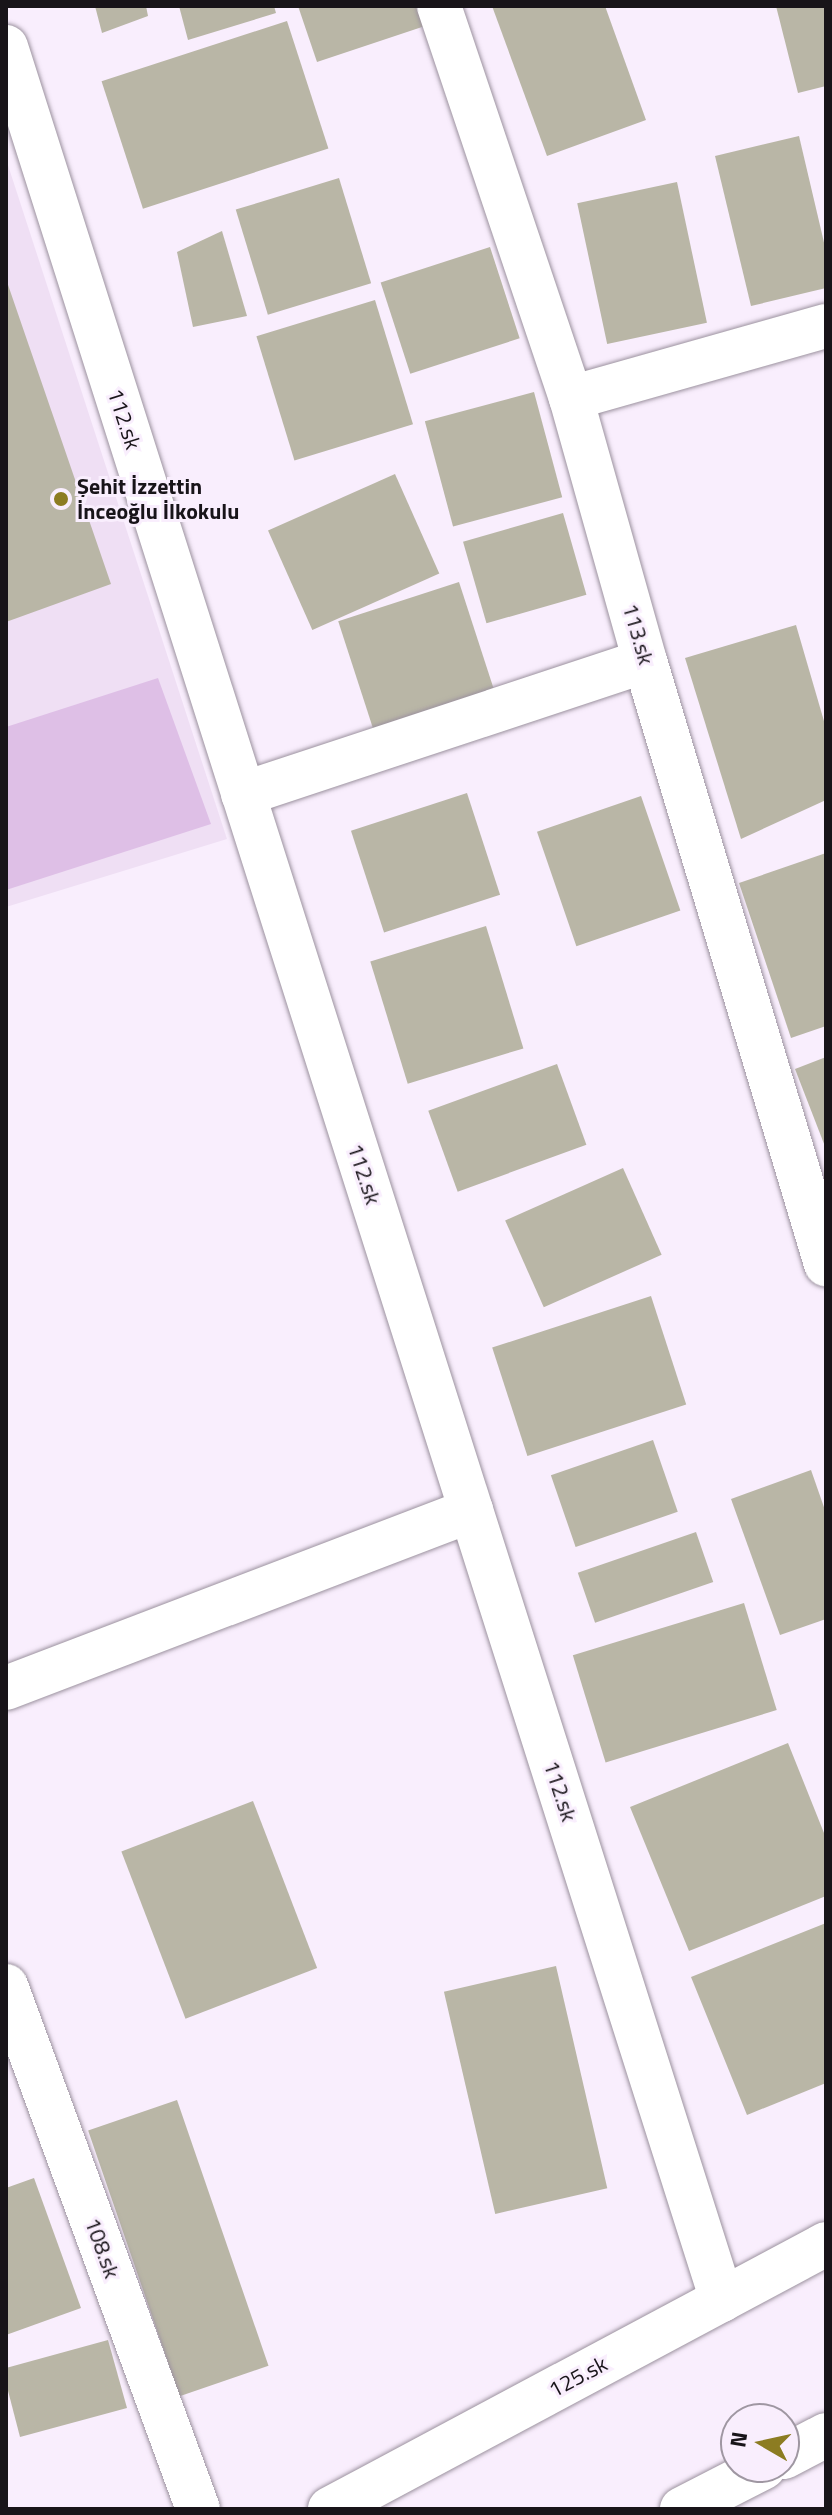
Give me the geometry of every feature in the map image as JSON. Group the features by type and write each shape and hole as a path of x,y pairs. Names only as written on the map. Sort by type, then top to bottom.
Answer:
{"main road":[{"name":"113.sk","path":"439,6 571,398 645,661 818,1212 826,1264"},
{"name":"112.sk","path":"6,47 722,2300"},
{"path":"571,398 826,326"},
{"path":"243,794 645,661"},
{"path":"6,1688 471,1510"},
{"name":"108.sk","path":"6,1986 198,2509"},
{"name":"125.sk","path":"330,2509 826,2244"},
{"path":"800,2449 826,2435"},
{"path":"682,2509 733,2483"}],"shaded area":[{"name":"Şehit İzzettin İnceoğlu İlkokulu","path":"6,159 227,839 6,907"},
{"path":"158,678 211,824 6,890 6,727"}],"building":[{"path":"95,6 146,6 148,16 102,33"},
{"path":"179,6 274,6 276,13 188,40"},
{"path":"298,6 418,6 425,26 317,62"},
{"path":"492,6 605,6 646,120 547,156"},
{"path":"776,6 826,6 826,86 798,93"},
{"path":"287,21 328,148 143,209 102,81"},
{"path":"799,136 826,251 826,288 751,306 715,156"},
{"path":"339,178 371,283 268,315 236,210"},
{"path":"677,182 707,323 607,344 577,203"},
{"path":"222,231 247,316 193,327 177,252"},
{"path":"490,247 520,338 410,374 381,283"},
{"path":"6,279 111,584 6,622"},
{"path":"375,300 413,424 294,461 256,336"},
{"path":"534,392 562,497 453,527 425,421"},
{"path":"395,474 439,574 312,630 268,531"},
{"path":"563,513 586,595 486,623 463,542"},
{"path":"459,582 494,689 373,729 338,621"},
{"path":"796,625 826,728 826,800 741,839 685,658"},
{"path":"467,793 500,895 384,932 351,831"},
{"path":"641,796 680,910 576,946 537,832"},
{"path":"826,853 826,1026 791,1038 739,883"},
{"path":"486,926 523,1048 408,1084 370,961"},
{"path":"826,1057 826,1149 795,1069"},
{"path":"557,1064 586,1145 458,1192 428,1111"},
{"path":"623,1168 662,1255 544,1307 505,1220"},
{"path":"651,1296 686,1404 527,1456 492,1348"},
{"path":"653,1440 678,1512 576,1547 551,1475"},
{"path":"811,1470 826,1513 826,1619 780,1635 731,1499"},
{"path":"696,1532 713,1582 595,1623 578,1573"},
{"path":"744,1603 777,1710 606,1762 573,1655"},
{"path":"788,1743 826,1838 826,1896 689,1951 630,1807"},
{"path":"253,1801 317,1968 186,2019 121,1852"},
{"path":"826,1923 826,2083 747,2115 691,1977"},
{"path":"556,1966 607,2188 495,2214 444,1992"},
{"path":"177,2100 268,2366 180,2396 88,2131"},
{"path":"34,2178 81,2308 6,2335 6,2188"},
{"path":"108,2340 127,2408 20,2437 6,2383 6,2368"}],"place":[{"name":"Şehit İzzettin İnceoğlu İlkokulu","path":"61,499"}]}
